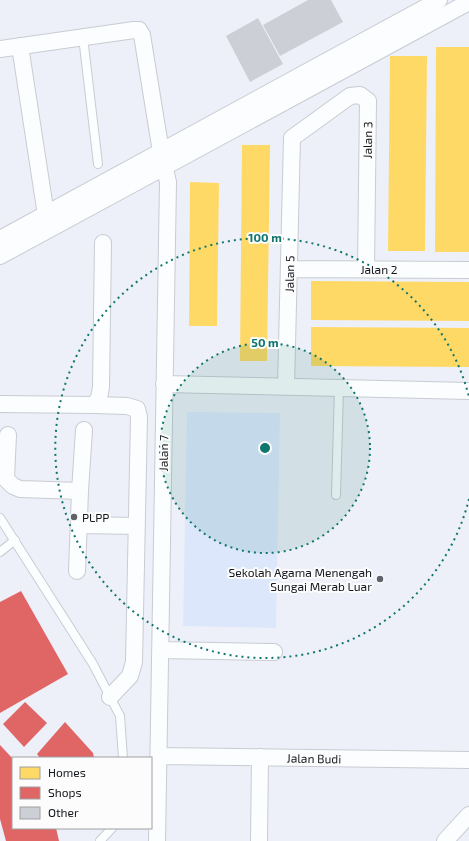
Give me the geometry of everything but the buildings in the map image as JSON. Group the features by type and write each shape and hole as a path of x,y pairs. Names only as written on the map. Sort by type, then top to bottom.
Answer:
{"street":[{"path":"0,240 439,0"},
{"path":"0,256 469,2"},
{"name":"Jalan 7","path":"83,37 139,30 142,35 161,152 168,182 157,841"},
{"path":"0,49 83,37"},
{"path":"20,46 46,215"},
{"name":"Jalan 3","path":"292,138 350,96 360,95 368,101 366,269"},
{"name":"Jalan 5","path":"286,386 292,138"},
{"path":"94,405 99,398 101,387 103,242"},
{"name":"Jalan 2","path":"289,269 469,270"},
{"path":"164,384 469,391"},
{"path":"0,404 127,406 137,409 140,417 134,662 130,676 110,697"},
{"path":"77,571 84,430"},
{"path":"8,435 6,479 13,486 20,489 80,491"},
{"path":"79,525 137,526"},
{"path":"161,650 274,652"},
{"name":"Jalan Budi","path":"159,756 469,760"},
{"path":"259,841 260,757"},
{"path":"445,841 469,815"}],"lane":[{"path":"83,37 98,164"},
{"path":"336,495 340,388"},
{"path":"0,518 93,664 120,716 123,757"},
{"path":"0,552 15,540"},
{"path":"100,841 111,829"}],"shaded area":[{"path":"187,412 280,413 276,628 183,626"}],"place":[{"name":"PLPP","path":"74,517"},
{"name":"Sekolah Agama Menengah Sungai Merab Luar","path":"380,579"}]}
